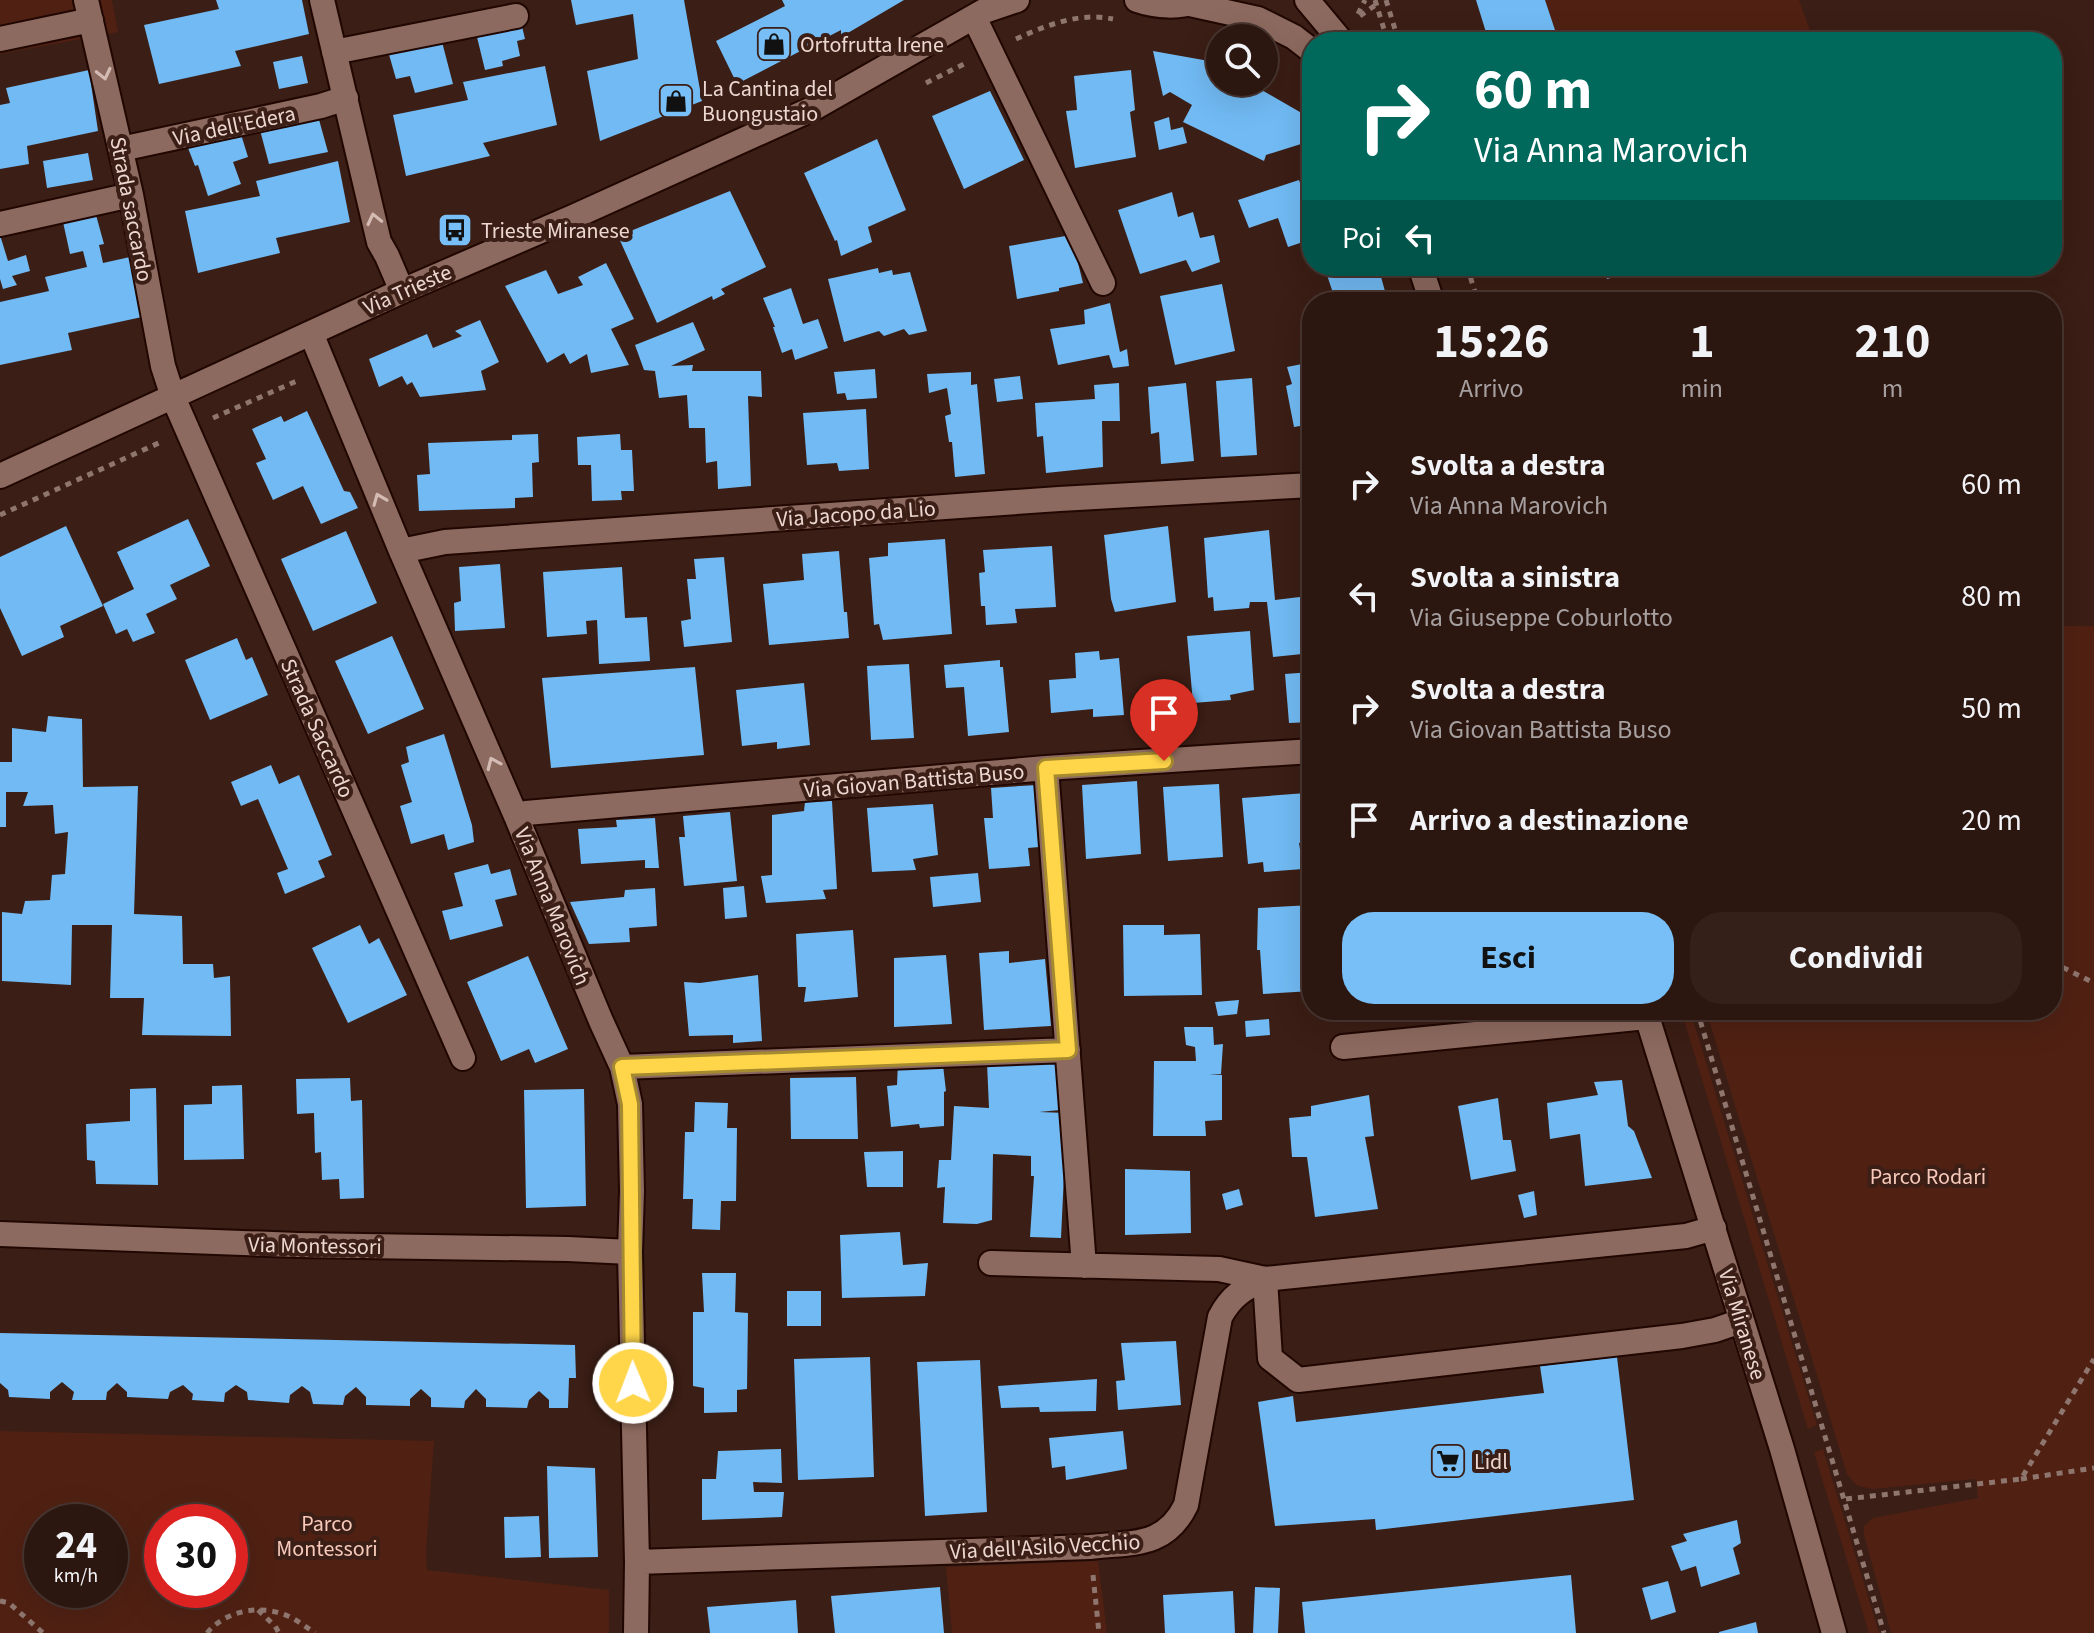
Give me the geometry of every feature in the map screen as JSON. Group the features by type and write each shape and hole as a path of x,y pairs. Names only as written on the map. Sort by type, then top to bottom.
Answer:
{"street":[{"path":"322,0 379,242 402,291"},
{"name":"Via Trieste","path":"0,476 402,291 812,109 984,9 1017,0"},
{"path":"1137,0 1166,6 1195,2 1258,19 1302,43"},
{"path":"1307,0 1334,32"},
{"path":"984,9 1103,283"},
{"name":"Strada saccardo","path":"0,39 89,10 131,195 163,366 173,397"},
{"path":"334,52 516,16"},
{"name":"Via dell'Edera","path":"121,149 346,98"},
{"path":"0,224 131,195"},
{"name":"Via Anna Marovich","path":"311,333 622,1067 630,1104 636,1633"},
{"name":"Strada Saccardo","path":"173,397 463,1058"},
{"name":"Via Jacopo da Lio","path":"401,551 445,542 1043,500 1302,486"},
{"name":"Via Giovan Battista Buso","path":"516,816 1046,768 1302,752"},
{"path":"1046,768 1084,1266"},
{"name":"Via Miranese","path":"1343,1047 1591,1020"},
{"name":"Via Miranese","path":"1648,1020 1782,1449 1834,1633"},
{"path":"622,1067 1068,1050"},
{"name":"Via dell'Asilo Vecchio","path":"637,1562 1090,1547 1153,1539 1171,1528 1180,1517 1189,1494 1220,1317 1246,1287 1265,1279 1686,1236 1714,1228"},
{"name":"Via Montessori","path":"0,1234 298,1245 630,1252"},
{"name":"Via dell'Asilo Vecchio","path":"991,1263 1219,1269 1265,1279"},
{"path":"1265,1279 1270,1358 1298,1380 1682,1336 1741,1321"}],"path":[{"path":"1365,0 1356,19 1376,2 1385,32"},
{"path":"1386,0 1396,32"},
{"path":"0,515 295,383 308,373"},
{"path":"2062,967 2094,983"},
{"path":"1700,1020 1884,1633"},
{"path":"2021,1479 2094,1359"},
{"path":"1846,1499 2094,1468"},
{"path":"1090,1547 1099,1633"},
{"path":"0,1601 9,1603 43,1633"},
{"path":"207,1633 235,1613 257,1610 287,1615 315,1633"},
{"path":"257,1610 279,1633"}],"green space":[{"path":"0,0 112,0 118,32 0,54"},
{"path":"1531,0 1799,0 1810,32 1542,32"},
{"name":"Parco Rodari","path":"2062,626 2094,626 2094,1633 1891,1633 1864,1526 1873,1518 1978,1498 1976,1479 1872,1489 1856,1485 1847,1474 1709,1020 2062,1020"},
{"path":"1684,1020 1693,1020 1817,1425 1808,1429"},
{"name":"Parco Montessori","path":"0,1431 434,1441 427,1570 609,1590 609,1633 0,1633"},
{"path":"1823,1449 1879,1633 1869,1633 1814,1452"},
{"path":"1098,1561 1107,1633 952,1633 946,1567"}],"building":[{"path":"216,0 302,0 309,34 235,51 241,66 159,84 144,25 219,9"},
{"path":"571,0 684,0 702,101 600,141 587,71 638,59 633,14 576,25"},
{"path":"782,0 904,0 841,37 841,30 737,84 716,41 785,6"},
{"path":"1476,0 1545,0 1556,32 1486,32"},
{"path":"521,22 525,39 517,41 520,56 502,61 503,66 485,70 476,33"},
{"path":"441,38 453,84 415,93 410,76 396,79 388,51"},
{"path":"1153,51 1206,60 1206,96 1272,96 1302,113 1302,142 1266,155 1264,161 1183,122 1192,105 1170,92 1163,96"},
{"path":"302,56 308,83 279,89 273,62"},
{"path":"545,66 557,125 483,143 490,156 406,176 393,115 468,100 463,82"},
{"path":"89,70 98,131 27,146 29,164 0,169 0,105 10,103 6,88"},
{"path":"1131,70 1135,110 1130,112 1136,157 1075,168 1066,111 1077,110 1074,76"},
{"path":"990,91 1024,160 964,189 932,116"},
{"path":"318,116 328,152 269,164 260,130"},
{"path":"1169,117 1171,130 1183,127 1187,143 1159,150 1154,122"},
{"path":"240,131 248,157 233,162 241,184 208,196 198,165 195,166 188,148"},
{"path":"877,139 906,210 868,227 872,242 841,256 837,240 804,173"},
{"path":"88,153 93,180 47,188 43,161"},
{"path":"338,161 350,222 276,238 280,253 198,273 185,211 260,196 256,181"},
{"path":"1299,180 1302,189 1302,242 1288,247 1278,218 1249,228 1238,200"},
{"path":"730,191 766,267 721,289 725,294 713,300 712,296 657,323 618,236"},
{"path":"1172,192 1178,217 1193,212 1200,238 1214,235 1220,262 1192,272 1186,260 1140,274 1118,210"},
{"path":"96,215 104,244 99,245 103,263 130,257 142,317 68,333 72,350 0,365 0,302 49,291 45,277 87,267 83,251 70,254 63,222"},
{"path":"0,235 8,261 26,255 30,271 12,276 17,285 3,289 0,279"},
{"path":"1071,235 1083,283 1017,299 1009,246"},
{"path":"606,263 634,319 611,329 629,365 591,373 587,354 570,364 564,353 547,363 505,286 546,270 558,294 583,285 578,277"},
{"path":"878,268 879,273 892,270 893,275 910,272 927,331 909,335 904,329 884,336 879,331 844,342 828,279"},
{"path":"1327,276 1381,276 1385,292 1333,292"},
{"path":"1222,284 1235,351 1175,365 1160,296"},
{"path":"791,288 803,324 818,319 828,348 795,360 792,349 782,353 763,298"},
{"path":"1110,303 1120,352 1127,349 1129,366 1113,368 1109,355 1058,365 1050,329 1085,324 1084,310"},
{"path":"480,320 499,362 481,371 486,390 420,397 412,382 407,385 402,376 379,387 369,359 427,334 433,348 462,336 455,331"},
{"path":"693,322 705,350 671,366 693,365 692,371 761,371 762,397 748,396 751,486 718,489 717,461 706,463 705,428 689,428 687,395 659,398 655,371 644,370 635,345"},
{"path":"1302,364 1302,426 1294,427 1286,386 1292,384 1287,367"},
{"path":"875,369 877,398 847,400 845,393 837,394 834,372"},
{"path":"971,372 971,385 977,384 985,474 955,477 952,442 949,442 945,416 951,414 947,388 929,393 927,374"},
{"path":"1020,376 1023,399 997,402 994,379"},
{"path":"1252,378 1257,455 1221,457 1216,381"},
{"path":"1119,383 1120,421 1102,421 1103,467 1046,473 1043,436 1037,437 1035,403 1095,399 1094,385"},
{"path":"1186,383 1194,461 1161,464 1159,432 1151,434 1148,387"},
{"path":"866,409 869,469 839,471 837,463 807,465 803,413"},
{"path":"307,411 344,491 350,492 358,508 321,524 303,486 273,500 256,463 266,459 252,429 281,416 284,422"},
{"path":"538,434 539,462 532,463 533,497 515,498 515,508 419,511 417,475 430,474 428,443 512,440 512,435"},
{"path":"620,434 621,450 632,450 634,491 621,491 622,500 592,501 591,465 578,465 577,437"},
{"path":"188,519 210,566 170,585 177,599 146,614 155,633 133,642 127,629 116,634 103,604 134,589 117,552"},
{"path":"66,526 103,606 60,626 64,637 22,656 0,608 0,557"},
{"path":"1168,526 1176,602 1115,612 1104,535"},
{"path":"1269,530 1275,600 1302,597 1302,654 1273,657 1267,602 1250,602 1249,608 1214,611 1213,597 1208,598 1204,538"},
{"path":"346,531 377,603 313,631 281,559"},
{"path":"945,539 952,634 883,640 879,624 874,625 869,558 888,556 888,543"},
{"path":"1052,546 1056,607 1015,609 1017,623 986,625 985,606 981,606 979,573 985,572 983,550"},
{"path":"839,551 849,638 769,645 763,584 804,580 802,554"},
{"path":"724,557 732,642 684,647 681,621 691,619 687,579 696,579 694,559"},
{"path":"500,564 505,628 455,631 454,603 461,601 459,567"},
{"path":"622,567 625,618 647,617 650,661 599,664 597,620 586,621 587,634 547,637 543,572"},
{"path":"1250,631 1254,690 1230,695 1231,700 1193,703 1187,636"},
{"path":"392,636 424,709 368,734 335,661"},
{"path":"237,638 246,660 252,657 268,695 210,720 185,660"},
{"path":"1099,651 1100,660 1119,658 1124,715 1093,717 1093,709 1051,713 1049,680 1076,678 1075,653"},
{"path":"1000,660 1009,732 968,736 964,687 946,688 944,665"},
{"path":"909,664 914,738 871,740 867,666"},
{"path":"695,667 704,755 551,768 542,678"},
{"path":"1302,673 1302,722 1289,723 1285,674"},
{"path":"804,683 810,745 777,749 777,742 742,746 736,690"},
{"path":"48,716 82,719 83,787 138,786 134,914 182,916 183,964 213,964 214,978 230,976 231,1036 142,1035 144,998 110,998 112,925 72,925 71,985 2,981 2,912 22,914 25,901 50,900 52,875 65,874 68,832 55,834 53,805 23,806 28,792 6,792 6,827 0,827 0,762 12,762 12,728 46,732"},
{"path":"444,734 472,825 474,842 448,850 444,834 411,844 400,806 412,802 401,765 409,762 406,747"},
{"path":"271,765 279,784 299,775 332,855 318,861 325,877 285,894 277,873 288,869 258,799 241,806 231,782"},
{"path":"1137,781 1141,854 1086,859 1082,785"},
{"path":"1219,784 1223,857 1168,861 1163,787"},
{"path":"1037,785 1039,847 1028,848 1030,866 989,869 984,818 993,818 991,788"},
{"path":"1302,793 1302,843 1299,843 1302,869 1264,872 1263,862 1248,864 1242,798"},
{"path":"832,801 837,889 823,890 826,899 766,903 761,876 772,875 772,815 804,811 805,802"},
{"path":"933,804 938,855 913,859 916,870 872,872 867,808"},
{"path":"730,812 737,881 684,886 679,837 685,837 683,816"},
{"path":"655,818 659,868 645,868 645,860 581,864 578,829 617,827 616,820"},
{"path":"488,864 491,874 510,869 517,895 495,900 503,926 450,940 442,911 463,906 454,873"},
{"path":"978,873 981,902 933,907 930,877"},
{"path":"744,886 747,917 725,919 723,888"},
{"path":"655,888 657,926 629,928 630,942 589,944 570,902 624,897 625,890"},
{"path":"1302,906 1302,992 1263,994 1260,950 1257,950 1258,908"},
{"path":"360,925 369,944 379,938 407,995 348,1023 312,948"},
{"path":"1123,925 1164,925 1164,935 1200,934 1202,995 1124,996"},
{"path":"853,930 858,997 804,1002 806,987 798,987 796,934"},
{"path":"1009,951 1009,963 1045,959 1051,1026 984,1030 979,953"},
{"path":"946,955 952,1024 894,1027 894,958"},
{"path":"528,956 568,1049 535,1063 529,1049 501,1061 467,982"},
{"path":"758,975 762,1041 733,1043 733,1035 689,1036 684,982 700,983"},
{"path":"1239,1000 1237,1014 1218,1016 1215,1002"},
{"path":"1269,1019 1270,1035 1246,1037 1245,1021"},
{"path":"1184,1027 1213,1027 1214,1045 1223,1044 1221,1074 1209,1074 1222,1075 1222,1120 1205,1121 1206,1136 1153,1136 1154,1061 1196,1061 1195,1047 1186,1045"},
{"path":"1059,1061 1060,1110 1039,1112 1067,1113 1067,1174 1064,1174 1061,1238 1030,1237 1034,1176 1031,1176 1031,1156 993,1154 992,1220 977,1224 943,1223 945,1187 937,1188 939,1160 951,1160 954,1106 989,1108 987,1063"},
{"path":"898,1062 943,1065 946,1091 944,1126 920,1128 919,1124 891,1127 887,1086 897,1085"},
{"path":"856,1077 858,1139 791,1139 790,1078"},
{"path":"350,1078 351,1101 362,1100 364,1198 340,1199 339,1179 322,1180 321,1152 315,1153 314,1113 297,1114 296,1079"},
{"path":"1622,1080 1628,1126 1634,1131 1652,1178 1585,1186 1580,1134 1550,1139 1547,1103 1598,1095 1594,1082"},
{"path":"242,1085 244,1159 184,1160 184,1105 212,1104 212,1086"},
{"path":"156,1088 158,1185 96,1184 95,1161 87,1160 86,1124 130,1121 130,1089"},
{"path":"584,1089 586,1206 526,1208 524,1090"},
{"path":"1369,1095 1374,1136 1365,1137 1378,1209 1315,1217 1307,1157 1292,1157 1289,1118 1311,1116 1311,1106"},
{"path":"1498,1098 1503,1140 1511,1140 1516,1171 1471,1180 1458,1106"},
{"path":"695,1102 728,1103 727,1128 737,1128 736,1201 721,1201 720,1230 692,1229 693,1199 683,1199 685,1132 694,1132"},
{"path":"903,1151 903,1187 867,1187 864,1152"},
{"path":"1125,1169 1190,1171 1191,1233 1125,1235"},
{"path":"1239,1189 1243,1205 1226,1210 1222,1194"},
{"path":"1534,1191 1537,1215 1524,1218 1518,1195"},
{"path":"900,1232 903,1265 928,1263 925,1296 842,1298 840,1235"},
{"path":"702,1273 736,1273 735,1312 748,1313 747,1389 737,1390 737,1412 704,1413 704,1388 693,1386 693,1312 704,1312"},
{"path":"787,1291 821,1291 821,1326 787,1326"},
{"path":"0,1333 575,1345 576,1378 569,1378 568,1408 549,1408 549,1400 539,1391 529,1400 527,1408 486,1407 486,1399 476,1389 465,1401 464,1408 431,1407 431,1398 421,1389 410,1399 410,1406 366,1405 366,1397 356,1387 345,1396 343,1405 313,1404 310,1392 302,1386 290,1395 289,1403 248,1400 247,1392 236,1385 225,1393 224,1402 192,1400 193,1394 183,1385 170,1392 168,1399 127,1397 127,1392 117,1383 107,1392 106,1400 72,1400 74,1392 62,1382 50,1392 50,1399 9,1397 8,1390 0,1383"},
{"path":"1176,1341 1181,1405 1118,1410 1116,1381 1125,1380 1121,1343"},
{"path":"870,1357 874,1477 798,1480 794,1359"},
{"name":"Lidl","path":"1617,1357 1634,1500 1376,1530 1375,1519 1275,1526 1258,1402 1293,1396 1296,1422 1544,1393 1540,1366"},
{"path":"980,1360 987,1512 925,1516 917,1362"},
{"path":"1097,1379 1096,1411 1040,1412 1039,1407 1001,1408 998,1386"},
{"path":"1123,1431 1127,1469 1066,1480 1065,1466 1052,1468 1049,1438"},
{"path":"781,1449 782,1483 753,1482 754,1492 784,1492 782,1517 702,1520 702,1479 716,1479 718,1451"},
{"path":"547,1466 595,1468 598,1557 549,1558"},
{"path":"539,1516 541,1557 505,1558 504,1517"},
{"path":"1737,1520 1741,1543 1733,1548 1740,1574 1701,1587 1696,1566 1681,1571 1671,1546 1687,1541 1683,1534"},
{"path":"1571,1575 1576,1633 1305,1633 1302,1602"},
{"path":"1668,1581 1676,1612 1651,1620 1642,1588"},
{"path":"940,1587 944,1633 835,1633 831,1596"},
{"path":"1255,1587 1280,1588 1278,1633 1253,1633"},
{"path":"1233,1591 1235,1633 1165,1633 1163,1595"},
{"path":"796,1600 798,1633 710,1633 707,1607"},
{"path":"1756,1622 1758,1633 1719,1633 1719,1632"}],"place":[{"name":"Ortofrutta Irene","path":"774,44"},
{"name":"La Cantina del Buongustaio","path":"676,101"},
{"name":"Trieste Miranese","path":"455,230"},
{"name":"Lidl","path":"1448,1461"}],"route":[{"path":"633,1383 630,1104 622,1067 1068,1050 1046,768 1164,761"}]}
